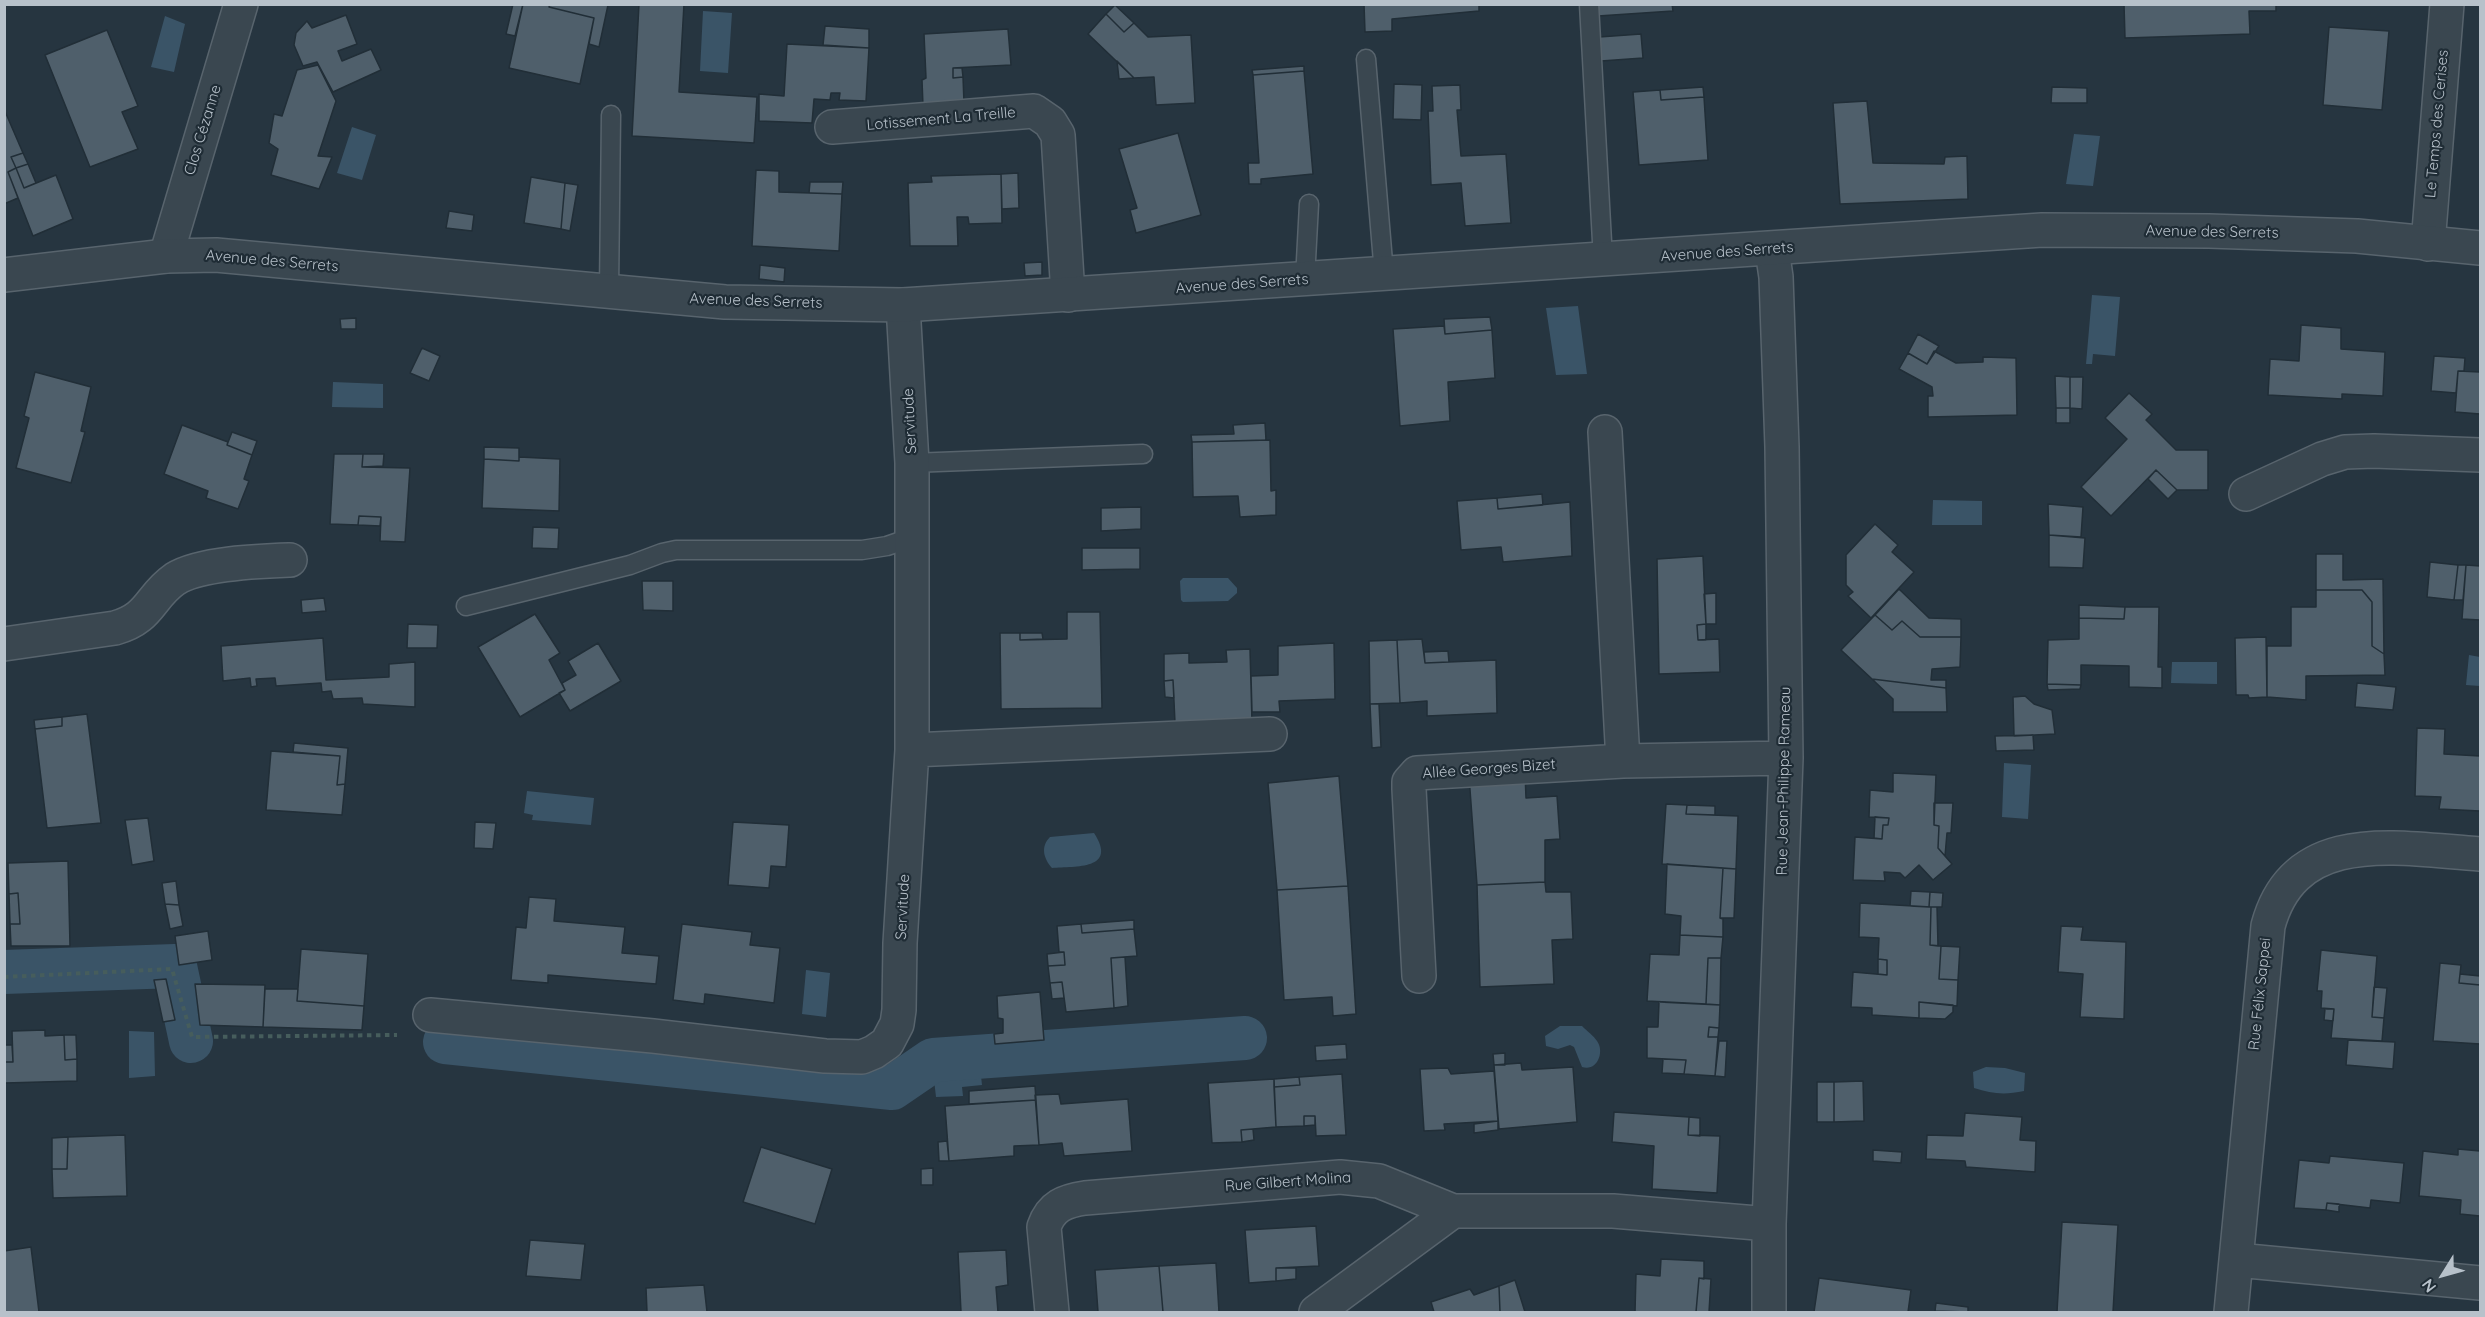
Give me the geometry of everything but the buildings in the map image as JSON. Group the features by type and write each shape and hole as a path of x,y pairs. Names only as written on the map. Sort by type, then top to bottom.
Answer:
{"street":[{"name":"Clos Cézanne","path":"166,256 241,4"},
{"name":"Le Temps des Cerises","path":"2428,244 2447,4"},
{"name":"Lotissement La Treille","path":"832,128 1034,111 1050,122 1059,135 1068,295"},
{"name":"Avenue des Serrets","path":"4,275 166,256 216,255 725,302 903,305 2042,231 2209,231 2357,236 2481,248"},
{"name":"Rue Jean-Philippe Rameau","path":"1769,1312 1786,758 1781,436 1776,277 1772,250"},
{"name":"Servitude","path":"430,1015 653,1036 825,1056 862,1057 887,1043 897,1024 899,1010 900,943 912,750 912,463 903,305"},
{"path":"1605,432 1623,761"},
{"path":"2246,494 2322,459 2345,452 2481,455"},
{"path":"4,644 131,624 143,615 175,579 188,573 248,562 290,560"},
{"path":"912,750 1270,734"},
{"name":"Allée Georges Bizet","path":"1419,976 1409,789 1412,777 1424,771 1623,761 1786,758"},
{"name":"Rue Félix Sappei","path":"2231,1312 2268,926 2279,897 2290,880 2313,863 2343,850 2369,847 2481,854"},
{"name":"Rue Gilbert Molina","path":"1053,1312 1044,1227 1048,1216 1055,1208 1068,1201 1340,1177 1379,1181 1453,1211 1613,1211 1770,1224"},
{"path":"1316,1312 1453,1211"},
{"path":"2237,1260 2481,1283"}],"lane":[{"path":"1589,4 1603,260"},
{"path":"1366,60 1384,274"},
{"path":"609,291 611,115"},
{"path":"1305,279 1310,204"},
{"path":"912,463 1143,454"},
{"path":"466,606 630,565 676,550 862,550 887,546 913,537"}],"path":[{"path":"4,977 172,969 192,1037 429,1035 430,1015"}],"water":[{"path":"703,11 732,13 728,73 700,71"},
{"path":"165,16 185,24 174,72 151,67"},
{"path":"352,127 376,135 362,180 337,173"},
{"path":"2074,134 2100,136 2093,186 2066,184"},
{"path":"2092,295 2120,297 2115,356 2093,354 2092,364 2086,364"},
{"path":"1578,306 1587,374 1556,375 1546,308"},
{"path":"333,382 383,384 383,408 332,407"},
{"path":"1933,500 1982,501 1982,525 1932,525"},
{"path":"1183,578 1228,578 1237,588 1237,593 1228,601 1183,602 1180,581"},
{"path":"2469,655 2480,657 2480,686 2466,685"},
{"path":"2172,662 2217,662 2217,684 2171,683"},
{"path":"2004,763 2031,765 2028,819 2002,817"},
{"path":"527,791 594,798 591,825 532,820 533,815 524,813"},
{"path":"1094,833 1100,845 1101,854 1098,860 1082,866 1052,868 1045,857 1044,849 1050,837"},
{"path":"806,970 830,973 826,1017 802,1014"},
{"path":"1560,1026 1582,1026 1594,1037 1599,1045 1600,1055 1592,1067 1582,1067 1574,1047 1570,1045 1558,1049 1546,1046 1545,1036"},
{"path":"129,1031 154,1032 155,1076 129,1078"},
{"path":"980,1067 982,1085 962,1087 963,1096 936,1097 933,1071"},
{"path":"1986,1067 2005,1068 2025,1073 2024,1091 1999,1093 1974,1088 1973,1072"}],"waterway":[{"path":"4,972 175,966 191,1041"},
{"path":"445,1042 892,1088 933,1060 1245,1038"}]}
